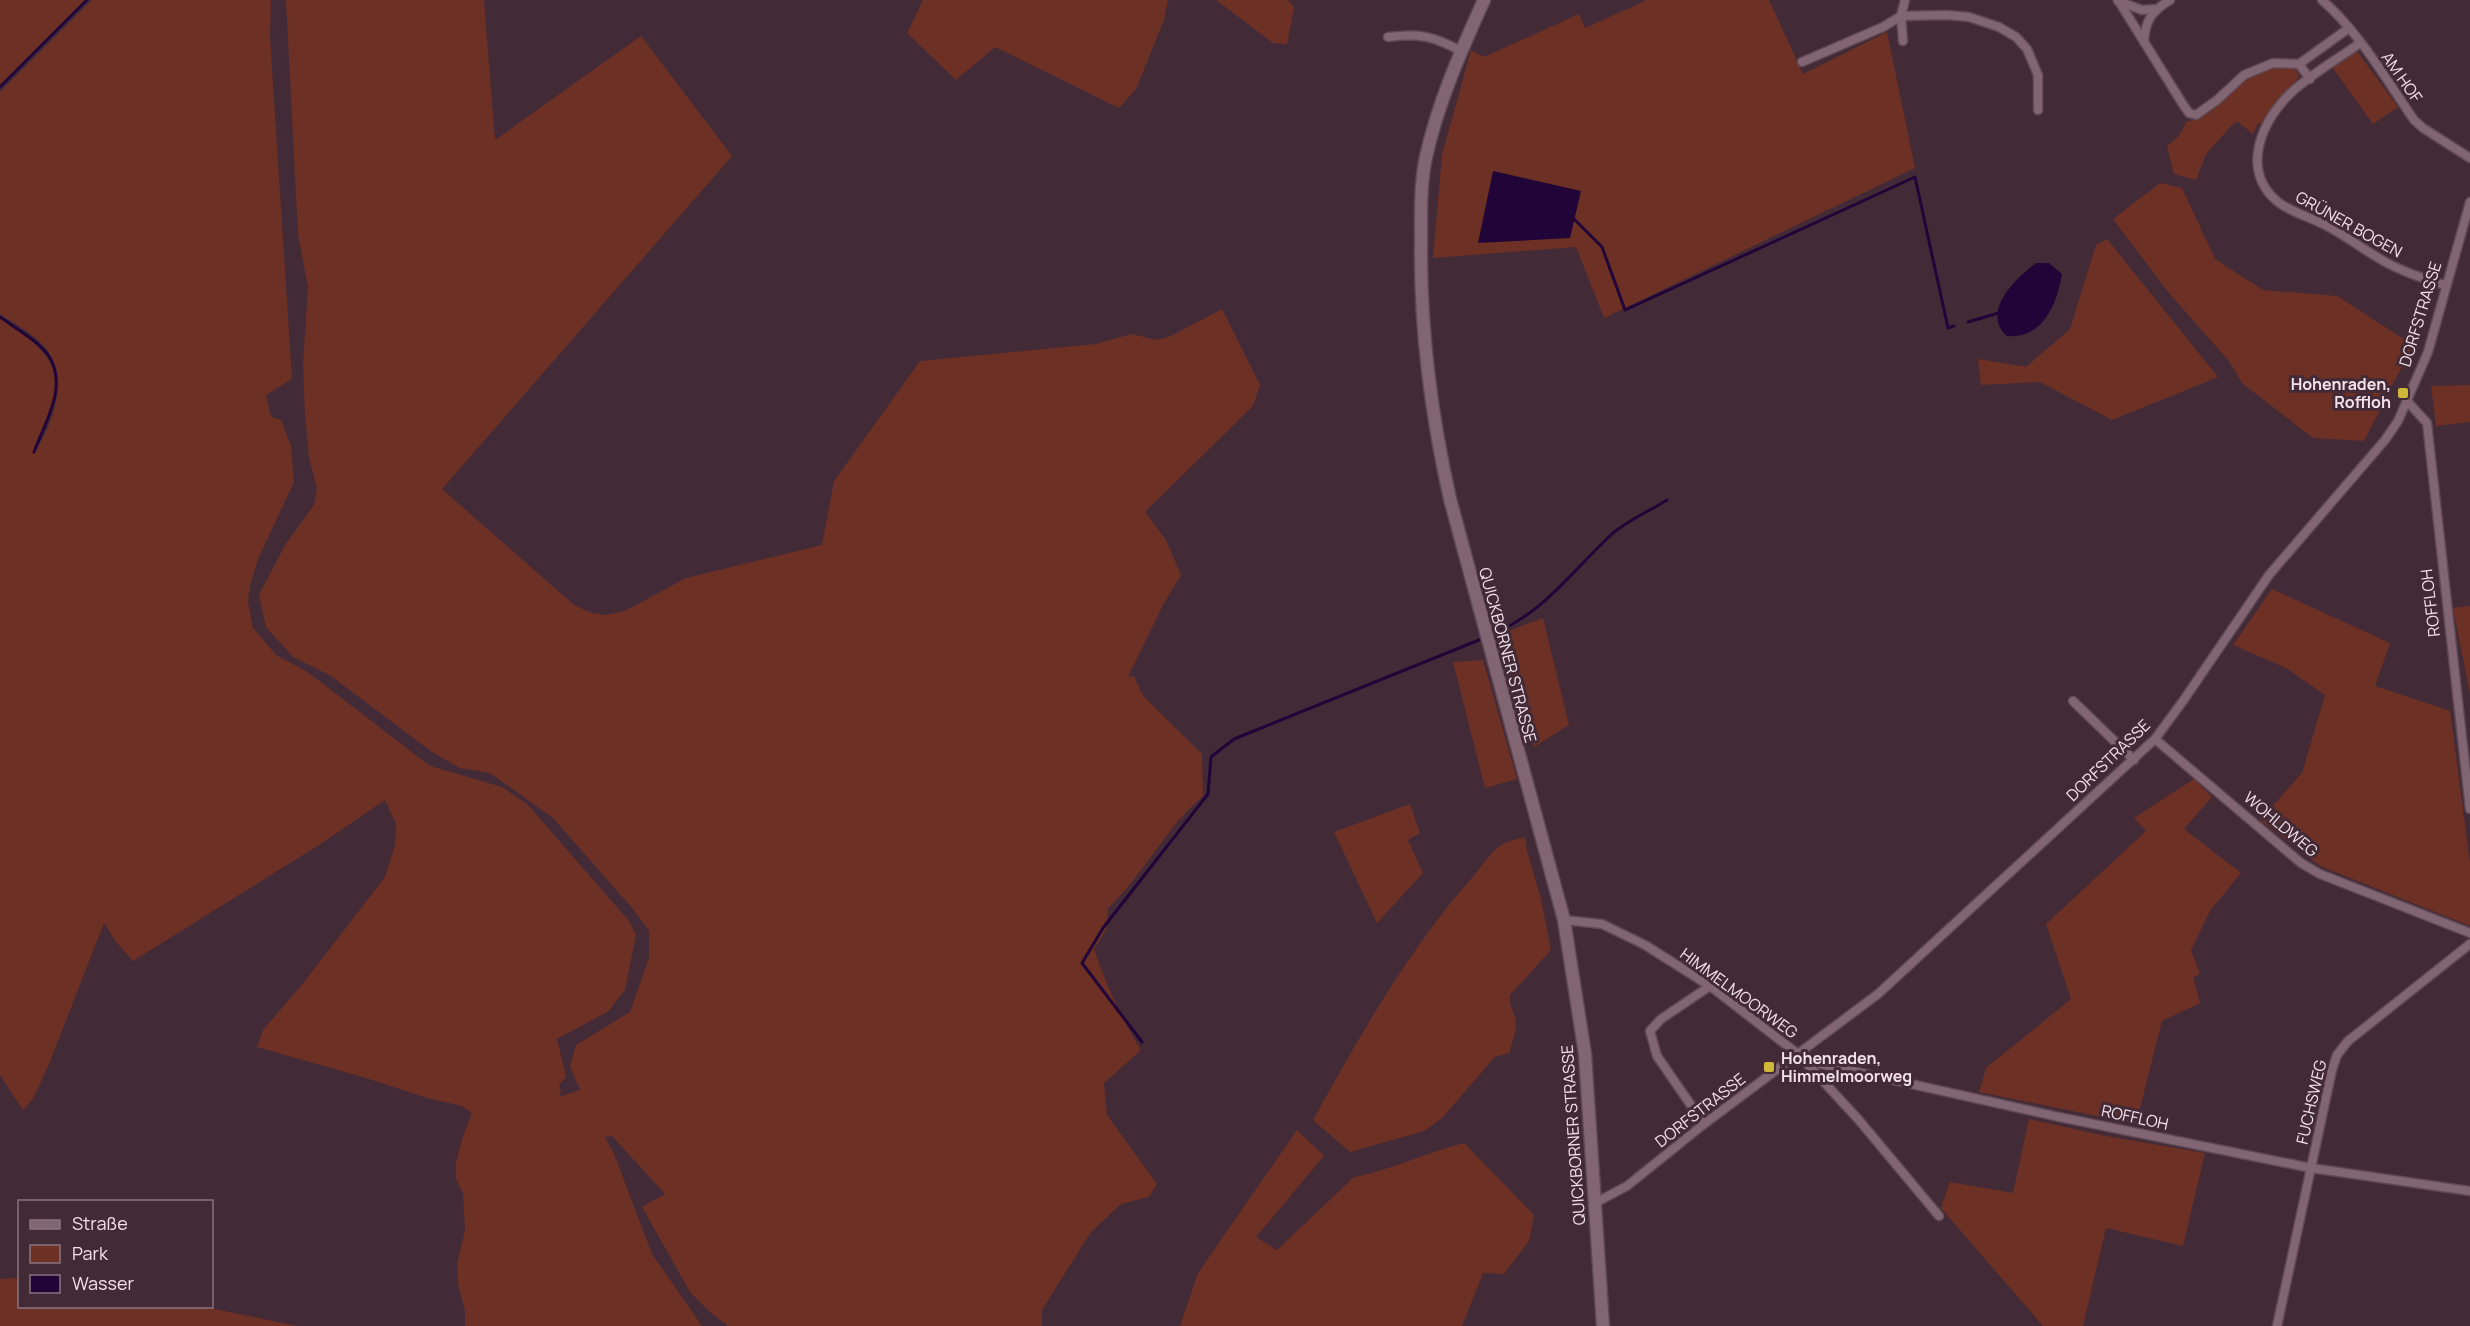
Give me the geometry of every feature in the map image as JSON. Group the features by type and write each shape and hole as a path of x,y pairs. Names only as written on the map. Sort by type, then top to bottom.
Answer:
{"main road":[{"name":"QUICKBORNER STRASSE","path":"1484,0 1440,104 1425,159 1421,248 1424,352 1436,435 1453,510 1564,921 1585,1054 1602,1326"}],"street":[{"path":"1903,41 1901,16 1905,0"},
{"path":"2144,42 2148,19 2156,9 2170,0"},
{"name":"AM HOF","path":"2322,0 2349,28 2414,120 2470,158"},
{"path":"2335,0 2335,11"},
{"path":"2118,1 2142,10 2156,9"},
{"path":"2118,1 2184,106 2189,113 2196,115 2217,100 2244,75 2258,67 2273,63 2299,64 2349,28"},
{"path":"1802,62 1883,27 1901,16 1969,17 1999,27 2016,37 2027,49 2038,75 2038,110"},
{"path":"1388,37 1409,34 1431,36 1461,51"},
{"name":"GRÜNER BOGEN","path":"2360,43 2293,92 2279,107 2267,124 2256,153 2259,178 2267,190 2292,211 2325,225 2392,266 2445,285"},
{"path":"2299,64 2310,79"},
{"name":"DORFSTRASSE","path":"1595,1203 1627,1186 1704,1124 1878,994 2155,739 2269,575 2385,440 2407,401 2427,352 2470,202"},
{"name":"ROFFLOH","path":"2407,401 2427,423 2470,809"},
{"path":"2073,701 2134,760"},
{"name":"WOHLDWEG","path":"2155,739 2301,863 2320,874 2470,933"},
{"name":"HIMMELMOORWEG","path":"1564,921 1602,924 1645,945 1710,986 1798,1054 1858,1119 1939,1216"},
{"name":"FUCHSWEG","path":"2277,1326 2337,1055 2348,1041 2470,944"},
{"path":"1704,1124 1657,1056 1650,1032 1661,1019 1710,986"},
{"name":"ROFFLOH","path":"1798,1054 1812,1062 2059,1117 2311,1168 2470,1191"}],"green space":[{"path":"0,0 85,0 0,85"},
{"path":"92,0 271,0 270,37 292,379 266,395 271,417 281,420 291,446 294,482 258,559 250,586 248,602 253,628 276,655 309,673 430,766 502,787 528,805 629,921 636,935 625,990 609,1011 557,1039 566,1077 559,1085 561,1092 559,1097 580,1090 570,1066 576,1045 630,1012 649,958 649,931 633,909 553,818 490,773 460,768 432,752 331,676 293,657 266,627 259,595 285,545 314,505 317,489 309,458 305,415 303,365 308,287 298,235 286,0 484,0 495,140 641,36 732,156 442,489 574,605 589,612 605,615 625,611 686,578 822,545 834,481 920,361 1096,344 1131,334 1157,340 1171,336 1222,309 1260,385 1253,406 1145,512 1166,540 1181,575 1163,605 1128,677 1134,676 1143,696 1202,754 1203,796 1177,822 1133,881 1108,908 1106,930 1094,949 1115,1001 1141,1050 1104,1083 1107,1115 1157,1184 1149,1197 1121,1204 1091,1232 1042,1310 1042,1326 728,1326 690,1292 642,1207 665,1194 612,1136 605,1137 614,1154 652,1254 702,1326 465,1326 465,1311 458,1284 457,1264 465,1230 463,1193 456,1179 456,1162 472,1113 462,1106 427,1098 257,1047 263,1030 301,986 385,877 395,846 396,824 385,800 322,843 133,961 116,942 104,923 49,1064 33,1099 23,1110 0,1075 0,317 36,345 52,366 56,378 56,393 34,454 52,417 58,390 54,363 48,351 32,335 0,314 0,92"},
{"path":"923,0 1168,0 1164,20 1136,89 1119,108 995,47 956,80 907,33"},
{"path":"1216,0 1288,0 1294,7 1287,44 1273,43"},
{"path":"1647,0 1769,0 1803,74 1887,32 1915,168 1604,318 1576,247 1433,258 1442,155 1471,50 1484,57 1579,14 1585,28"},
{"path":"2356,50 2398,107 2373,124 2332,67"},
{"path":"2283,65 2295,68 2299,75 2298,78 2261,124 2258,123 2253,134 2238,122 2233,124 2206,154 2196,180 2174,174 2167,146 2179,136 2187,121 2204,116 2251,74"},
{"path":"2160,183 2182,188 2215,259 2263,290 2337,296 2413,345 2364,441 2313,438 2242,383 2229,361 2168,292 2113,219"},
{"path":"2107,239 2218,377 2112,420 2040,382 1981,385 1978,359 2026,367 2070,329 2096,245"},
{"path":"2470,385 2470,422 2436,426 2431,386"},
{"path":"2272,589 2390,643 2375,686 2450,711 2470,863 2470,926 2320,866 2260,820 2302,773 2325,695 2286,668 2233,645"},
{"path":"2470,606 2470,694 2453,608"},
{"path":"1543,618 1569,725 1534,747 1499,635"},
{"path":"1483,660 1517,779 1485,788 1453,662"},
{"path":"2194,779 2212,797 2184,829 2241,873 2210,911 2191,950 2200,974 2193,977 2200,1003 2162,1021 2136,1124 1979,1092 1986,1068 2071,999 2046,924 2146,831 2134,818"},
{"path":"1410,804 1420,833 1408,840 1423,873 1377,923 1334,832"},
{"path":"1525,837 1551,950 1510,995 1516,1024 1510,1053 1495,1057 1441,1119 1424,1131 1350,1152 1313,1120 1387,992 1429,931 1499,846"},
{"path":"2029,1119 2106,1136 2205,1153 2183,1246 2106,1228 2083,1326 2043,1326 1941,1208 1950,1182 2013,1193"},
{"path":"1297,1130 1324,1156 1256,1237 1277,1250 1354,1177 1464,1143 1534,1215 1529,1241 1504,1274 1483,1273 1462,1326 1180,1326 1198,1273"},
{"path":"18,1278 18,1308 210,1308 297,1326 0,1326 0,1279"}],"water":[{"path":"1493,171 1581,191 1570,238 1478,243"},
{"path":"2036,263 2049,263 2062,274 2052,308 2039,326 2030,332 2007,336 2000,327 1997,317 1999,306 2011,286"}],"waterway":[{"path":"0,87 87,0"},
{"path":"1573,218 1602,247 1625,310 1915,177 1948,328 1954,326"},
{"path":"1968,322 2002,312"},
{"path":"0,317 38,344 48,355 54,367 56,391 53,404 34,452"},
{"path":"1497,632 1530,613 1618,529 1667,500"},
{"path":"1142,1042 1082,963 1103,928 1208,794 1211,757 1234,739 1479,640"}],"place":[{"name":"Hohenraden, Roffloh","path":"2403,393"},
{"name":"Hohenraden, Himmelmoorweg","path":"1769,1067"}]}
